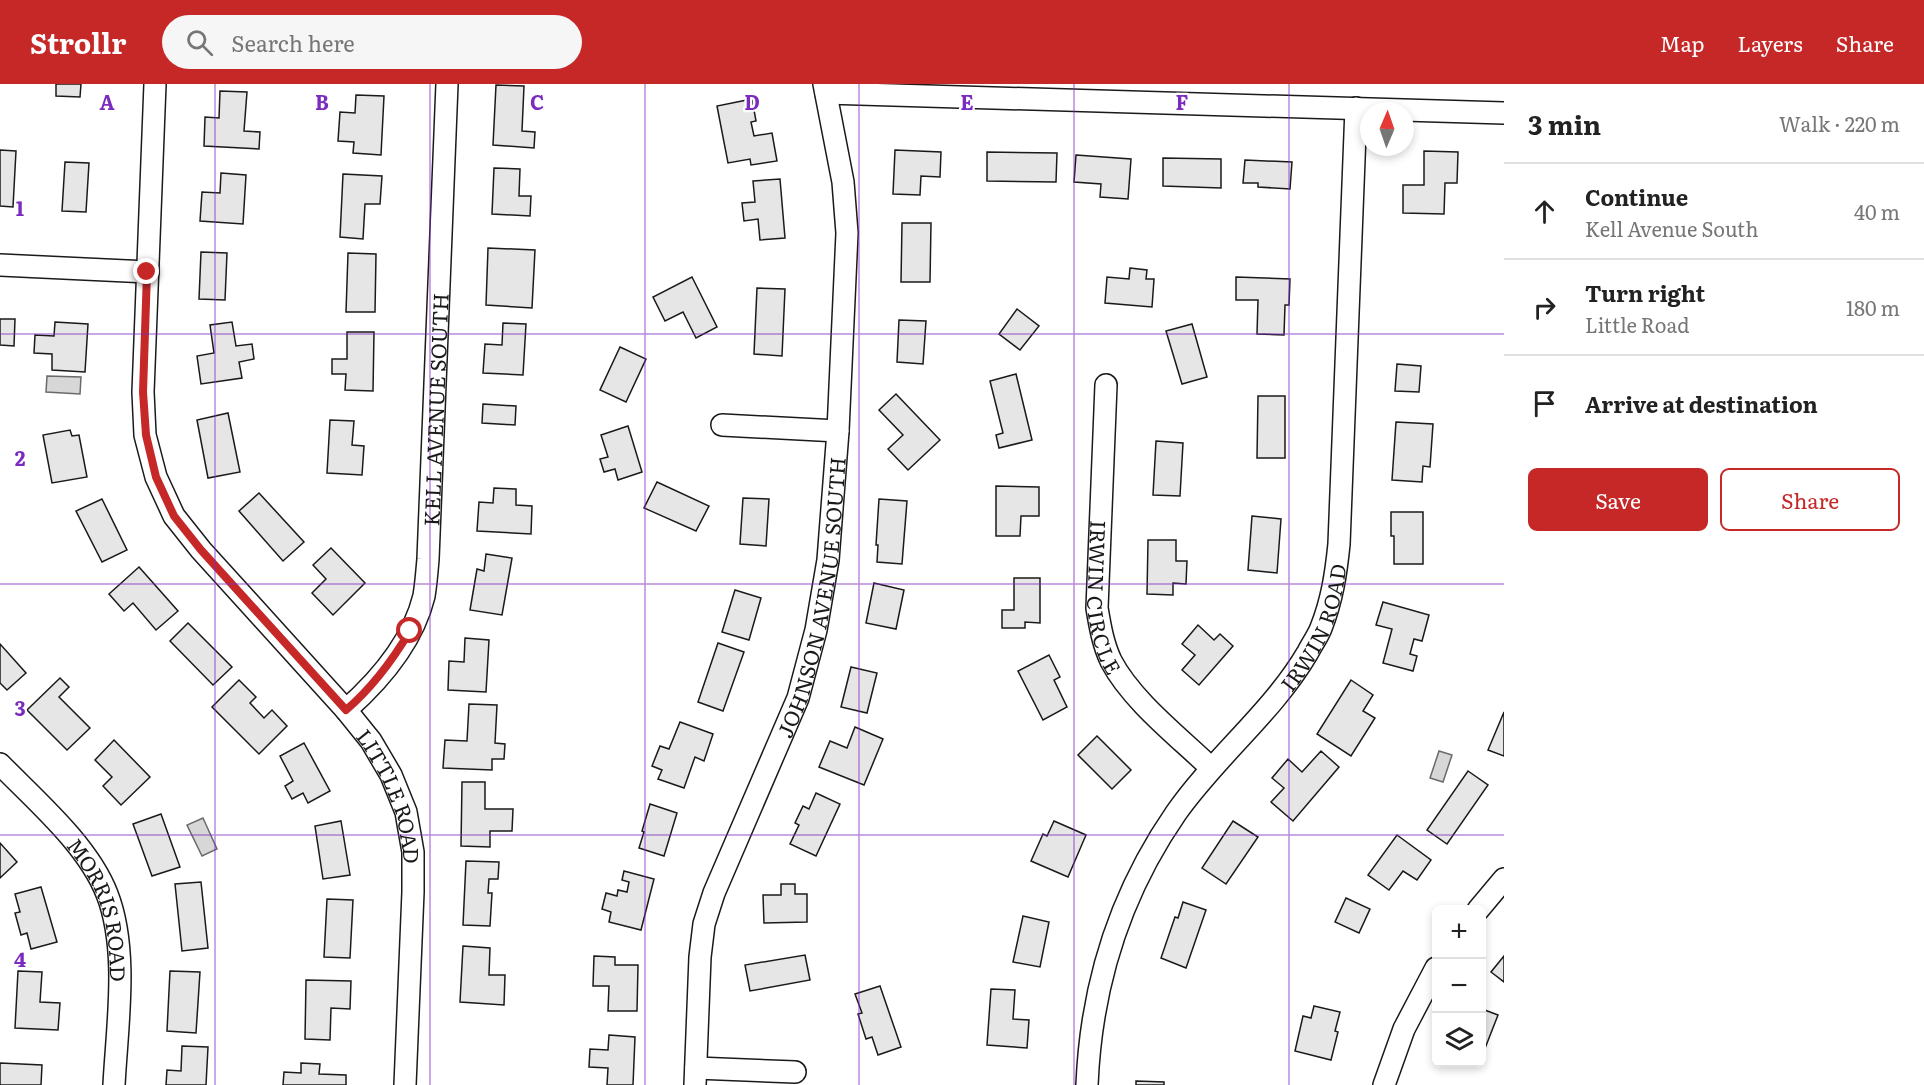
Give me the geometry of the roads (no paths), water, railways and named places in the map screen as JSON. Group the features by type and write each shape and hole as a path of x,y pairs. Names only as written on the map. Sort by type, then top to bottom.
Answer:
{"street":[{"name":"LITTLE ROAD","path":"155,84 143,392 146,435 156,477 174,516 201,550 346,710 371,741 391,775 406,812 413,852 405,1085"},
{"name":"KELL AVENUE SOUTH","path":"346,710 366,692 390,664 410,631 423,597 428,559 447,84"},
{"path":"825,89 1504,113"},
{"name":"JOHNSON AVENUE SOUTH","path":"696,1077 700,957 704,924 714,893 798,698 816,630 828,560 838,431 847,234 843,182 825,89"},
{"name":"IRWIN ROAD","path":"1087,1085 1093,1017 1105,963 1123,909 1147,859 1176,812 1211,768 1271,703 1298,669 1320,630 1334,588 1339,544 1356,108"},
{"path":"0,265 147,272"},
{"name":"IRWIN CIRCLE","path":"1106,386 1097,608 1101,635 1111,660 1124,682 1211,768"},
{"path":"722,425 838,431"},
{"name":"MORRIS ROAD","path":"0,764 62,827 87,859 107,894 118,933 120,974 114,1085"},
{"path":"1481,905 1504,879"},
{"path":"1384,1085 1404,1029 1432,977"},
{"path":"696,1077 795,1072"}]}
